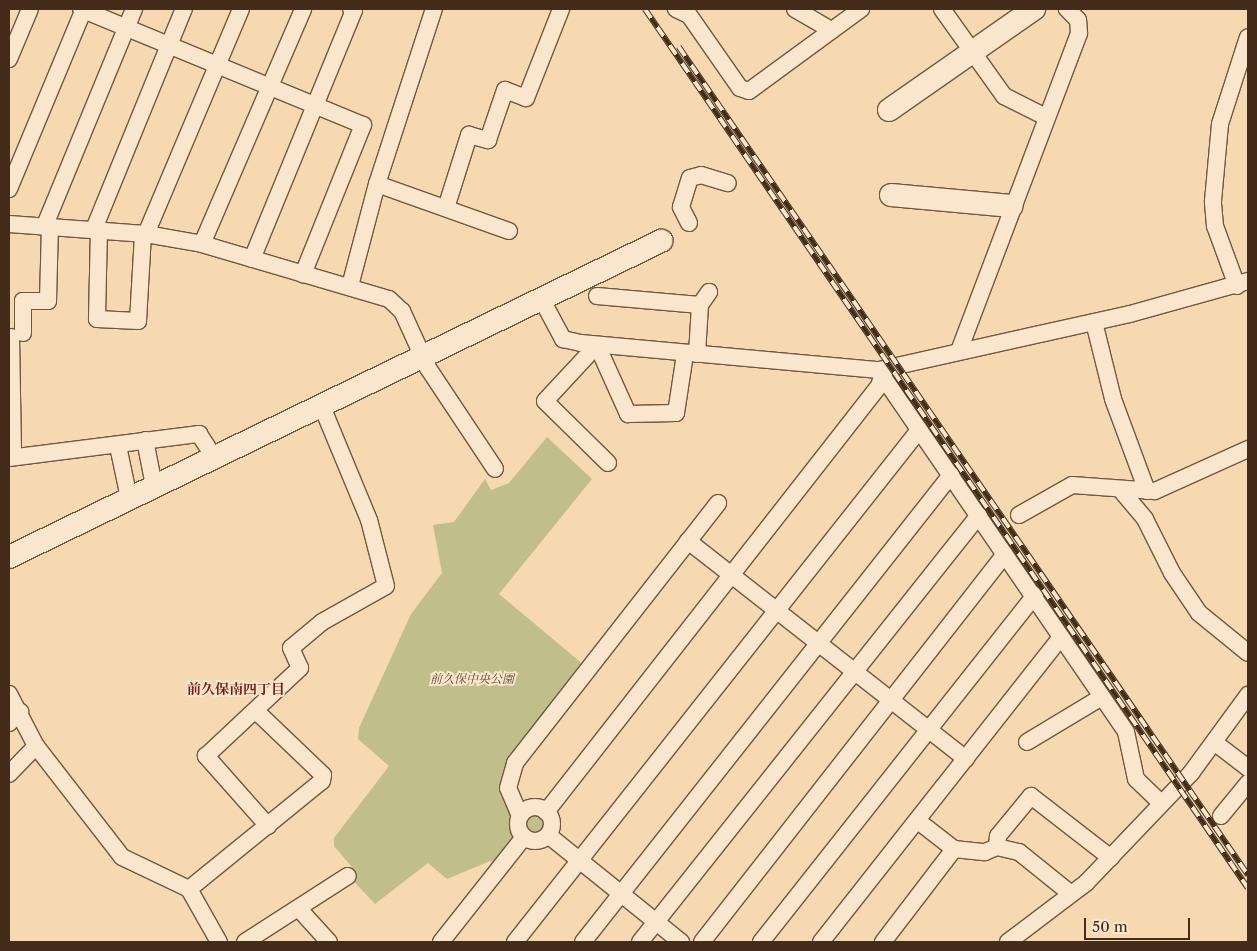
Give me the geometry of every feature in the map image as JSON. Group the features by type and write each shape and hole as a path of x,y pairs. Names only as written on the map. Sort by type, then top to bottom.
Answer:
{"street":[{"path":"9,59 30,9"},
{"path":"9,189 83,9 363,125 303,274"},
{"path":"134,9 48,225 48,301 23,301 17,335 10,416 11,457 118,446 144,440 199,434 214,457"},
{"path":"184,9 96,229 96,319 138,321 144,234 241,9"},
{"path":"202,244 267,86 302,9"},
{"path":"252,259 316,106 354,10 351,9"},
{"path":"350,286 377,184 434,9"},
{"path":"446,208 469,135 488,140 505,90 526,98 561,9"},
{"path":"676,9 689,15 740,88 749,91 861,9"},
{"path":"795,9 830,30"},
{"path":"942,9 1004,96 1046,116"},
{"path":"889,110 1034,9"},
{"path":"959,351 1011,206 1079,33 1078,20 1066,9"},
{"path":"541,298 563,339 597,345 880,374 959,351 1094,322 1243,283 1215,226 1213,201 1220,124 1248,37"},
{"path":"689,223 681,207 690,178 701,175 728,183"},
{"path":"377,184 509,231"},
{"path":"892,195 1011,206"},
{"path":"9,224 96,229 144,234 202,244 350,286 397,305 422,355 495,469"},
{"path":"9,557 422,355 661,241"},
{"path":"597,296 704,298 676,413 628,414 597,345"},
{"path":"1094,322 1113,399 1147,491"},
{"path":"597,345 545,401 608,463"},
{"path":"880,374 1035,595 1061,637 1126,732 1136,779 1160,803"},
{"path":"546,812 731,575 880,374"},
{"path":"268,826 206,756 256,711 256,706 300,668 291,648 322,622 386,586 370,520 321,404"},
{"path":"515,942 919,430"},
{"path":"144,440 154,486"},
{"path":"118,446 129,498"},
{"path":"1019,516 1072,484 1147,491 1248,449"},
{"path":"583,942 950,475"},
{"path":"1120,489 1145,519 1172,573 1199,613 1248,652"},
{"path":"520,816 530,808 546,812 552,821 548,835 535,841 524,837 518,826 520,816 508,788 515,763 718,503"},
{"path":"640,942 979,514"},
{"path":"688,541 966,759"},
{"path":"702,942 1005,554"},
{"path":"761,942 1035,595"},
{"path":"821,942 1061,637"},
{"path":"9,694 14,718 122,857 189,889 219,942"},
{"path":"1008,942 1071,894 1111,858 1214,742 1248,695"},
{"path":"1027,742 1102,697"},
{"path":"189,889 322,781 323,774 256,711"},
{"path":"1214,742 1248,768"},
{"path":"9,774 36,746"},
{"path":"1221,816 1248,783"},
{"path":"997,847 998,836 1031,796 1111,858"},
{"path":"918,821 954,849 985,852 997,847 1019,852 1071,894"},
{"path":"548,835 681,942"},
{"path":"441,942 524,837"},
{"path":"882,942 954,849"},
{"path":"245,942 300,910 348,876"},
{"path":"300,910 329,942"}],"green space":[{"name":"前久保中央公園","path":"547,437 592,479 499,594 584,665 507,767 511,827 516,839 496,865 490,861 447,879 428,863 375,904 345,872 352,867 334,846 334,838 389,766 358,739 359,728 411,614 442,573 433,525 454,522 485,479 491,490 509,483"},
{"path":"531,814 539,814 545,820 545,828 539,834 531,834 525,828 525,820"}],"railway":[{"path":"645,9 1248,888"},
{"path":"679,47 1248,875"}],"district":[{"name":"前久保南四丁目","path":"236,689"}]}
